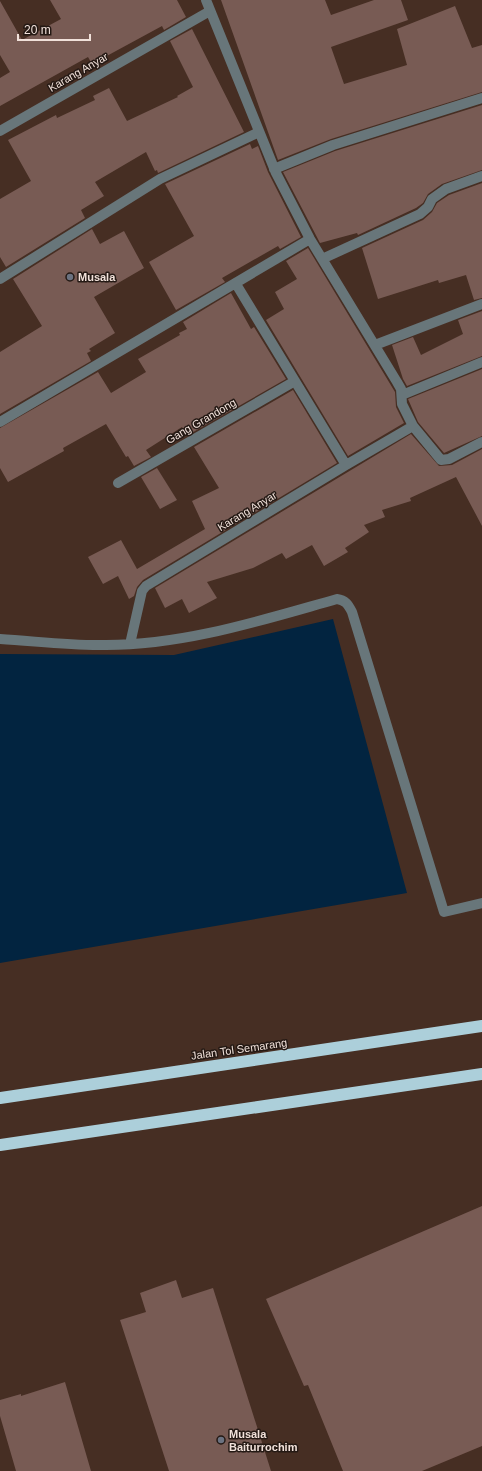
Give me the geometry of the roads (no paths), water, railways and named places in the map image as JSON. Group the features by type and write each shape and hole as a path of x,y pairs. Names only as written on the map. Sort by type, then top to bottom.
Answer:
{"highway":[{"name":"Jalan Tol Semarang","path":"0,1098 482,1026"},
{"path":"0,1145 482,1074"}],"street":[{"path":"206,0 274,169 310,239 399,385 402,395 402,404 414,426 441,460 449,459 482,442"},
{"name":"Karang Anyar","path":"0,132 210,11"},
{"path":"274,169 333,145 482,98"},
{"path":"0,279 160,179 259,132"},
{"path":"322,259 420,214 428,207 432,200 446,189 482,176"},
{"path":"0,422 310,239"},
{"path":"236,284 346,465"},
{"path":"375,345 482,304"},
{"path":"402,395 482,362"},
{"name":"Gang Grandong","path":"118,483 295,381"},
{"name":"Karang Anyar","path":"130,644 142,591 146,586 346,465 414,426"},
{"path":"0,639 106,645 152,642 240,626 337,599 343,600 352,612 444,912 482,903"}],"water":[{"path":"333,619 407,893 0,963 0,654 174,655"}],"place":[{"name":"Musala","path":"70,277"},
{"name":"Musala Baiturrochim","path":"221,1440"}]}
